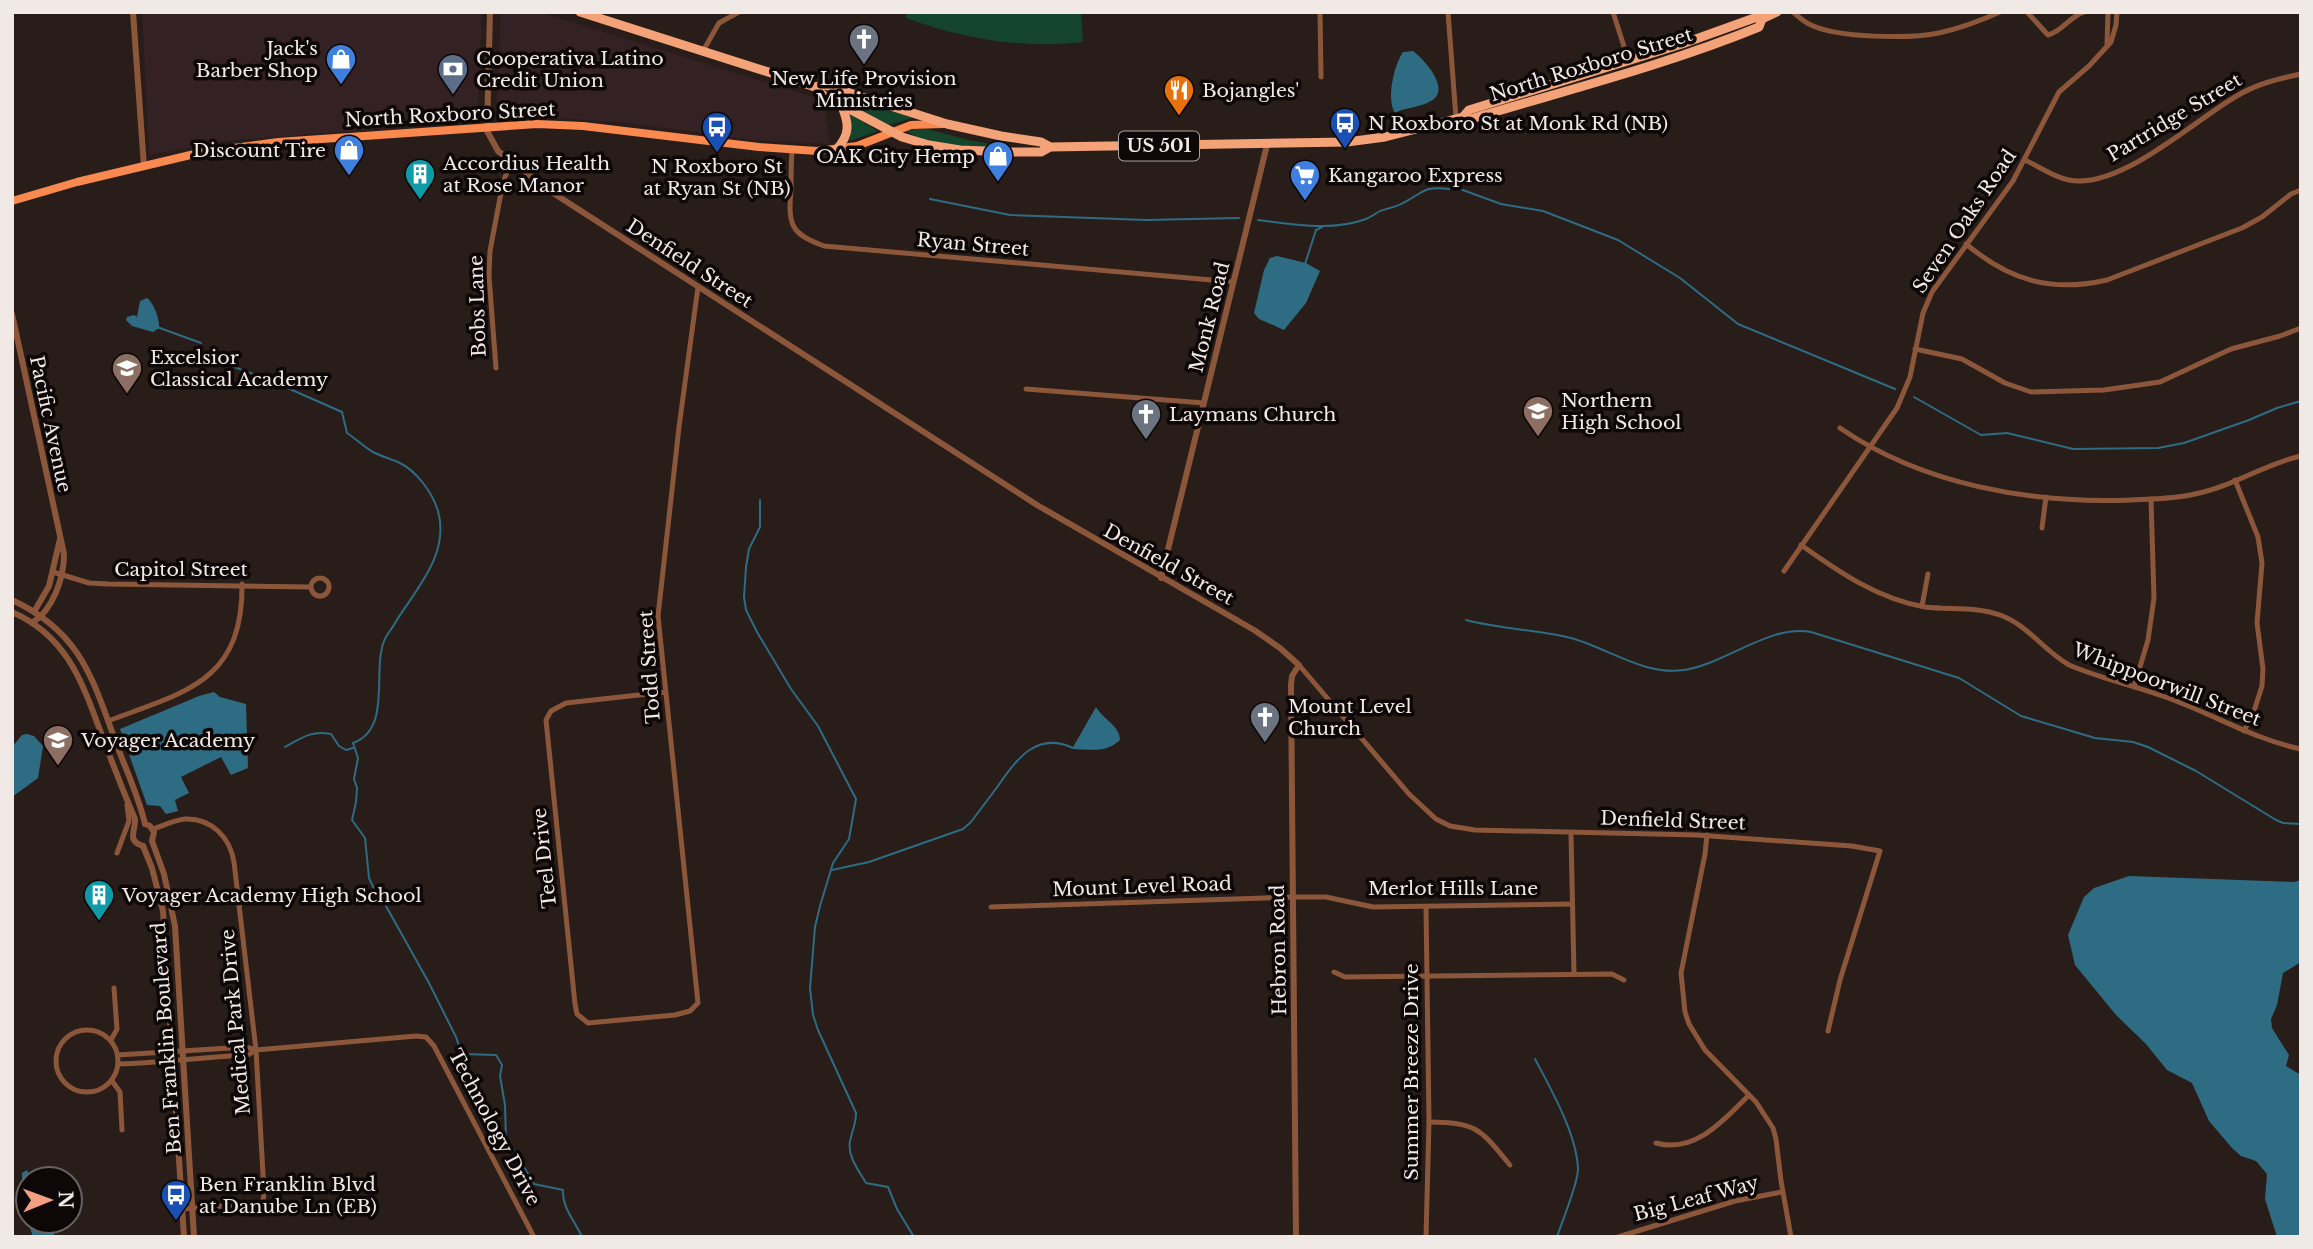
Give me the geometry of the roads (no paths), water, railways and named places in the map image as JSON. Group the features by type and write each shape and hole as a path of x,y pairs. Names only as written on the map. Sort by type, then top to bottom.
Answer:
{"highway":[{"name":"US 501","path":"580,12 815,87 823,95 893,132"},
{"name":"North Roxboro Street","path":"1460,118 1469,110 1777,12"},
{"name":"North Roxboro Street","path":"893,132 913,141 960,150 1041,152 1050,147 1268,145 1361,141 1460,118 1471,119 1634,71 1759,27 1764,16"},
{"path":"1634,71 1639,63 1673,52 1682,44"},
{"path":"1579,86 1582,81 1626,66 1628,59"},
{"name":"US 501","path":"815,87 825,85 947,124"},
{"path":"836,150 843,142 848,129 841,104"},
{"name":"North Roxboro Street","path":"947,124 1041,142 1050,147"}],"main road":[{"name":"North Roxboro Street","path":"14,202 77,182 227,148 486,126 583,126 792,150 836,150 866,144 911,125 947,124"}],"street":[{"path":"132,12 144,167"},
{"path":"486,126 490,12"},
{"path":"703,51 719,23 740,12"},
{"path":"1320,12 1321,77"},
{"path":"1448,12 1460,118"},
{"path":"1613,12 1628,59"},
{"path":"1793,12 1811,25 1822,29 1856,34 1913,36 1964,27 2000,12"},
{"path":"2027,12 2048,35 2054,34 2078,13 2084,12"},
{"path":"2107,44 2108,12"},
{"name":"Seven Oaks Road","path":"1784,571 1901,400 1910,377 1927,302 1937,285 2003,196 2025,160 2046,113 2059,92 2089,66 2113,38 2117,12"},
{"name":"Partridge Street","path":"2025,160 2070,180 2084,181 2101,177 2119,171 2252,88 2301,74"},
{"name":"Denfield Street","path":"486,126 495,147 511,163 550,191 1037,505 1260,634 1299,665 1409,794 1436,819 1450,826 1475,830 1707,835 1841,845 1880,851 1840,980 1828,1031"},
{"name":"Monk Road","path":"1161,578 1268,145"},
{"name":"Ryan Street","path":"792,150 789,208 791,222 805,239 824,246 1234,282"},
{"name":"Bobs Lane","path":"496,368 489,276 490,251 501,191 511,163"},
{"path":"1966,244 1996,266 2023,279 2041,284 2087,284 2120,275 2242,228 2301,190"},
{"name":"Todd Street","path":"575,1004 577,1014 588,1023 676,1015 690,1011 698,1003 658,616 698,287"},
{"name":"Pacific Avenue","path":"12,314 64,554 62,575 41,617 32,623"},
{"path":"1915,349 1962,359 2025,390 2042,393 2094,391 2160,382 2231,349 2301,328"},
{"path":"1026,388 1204,403"},
{"path":"1840,428 1870,448 1970,485 2093,501 2194,495 2301,456"},
{"path":"2235,480 2258,537 2262,563 2258,623 2262,686 2244,731"},
{"path":"2042,528 2046,497"},
{"path":"2134,687 2147,640 2154,598 2151,499"},
{"name":"Pacific Avenue","path":"32,623 34,611 49,586 60,539"},
{"name":"Whippoorwill Street","path":"1801,545 1859,584 1922,606 1971,608 2001,616 2026,629 2069,665 2200,710 2278,744 2301,749"},
{"name":"Capitol Street","path":"53,572 89,583 311,587"},
{"path":"1922,606 1928,574"},
{"path":"108,721 186,691 213,672 234,639 242,609 242,584"},
{"path":"12,600 34,611 58,630 78,653 93,678 145,824 153,829 152,841 143,846 134,840 132,833 135,819 80,677 57,645 32,623 12,612"},
{"name":"Hebron Road","path":"1296,1237 1292,676 1299,665"},
{"name":"Teel Drive","path":"575,1004 546,720 551,710 566,703 666,692"},
{"path":"117,853 129,821 126,798"},
{"name":"Medical Park Drive","path":"153,829 183,820 199,821 218,830 229,845 234,862 256,1050 263,1203 182,1209"},
{"path":"135,827 145,824"},
{"path":"1571,834 1574,974"},
{"path":"1707,835 1706,854 1682,973 1683,1001 1689,1024 1704,1050 1765,1113 1776,1139 1791,1237"},
{"name":"Ben Franklin Boulevard","path":"152,841 164,874 174,918 194,1237"},
{"name":"Ben Franklin Boulevard","path":"143,846 152,868 163,911 184,1237"},
{"name":"Merlot Hills Lane","path":"1294,897 1326,897 1373,907 1572,904"},
{"name":"Mount Level Road","path":"991,907 1294,897"},
{"name":"Summer Breeze Drive","path":"1426,907 1429,1122 1426,1237"},
{"path":"1335,972 1345,977 1612,974 1625,980"},
{"path":"111,1040 117,1029 114,988"},
{"path":"92,1030 111,1040 118,1055 119,1064 112,1081 100,1090 79,1092 61,1079 58,1073 56,1058 61,1044 78,1031 92,1030"},
{"name":"Technology Drive","path":"118,1055 246,1047 256,1050 426,1037 434,1046 534,1237"},
{"name":"Technology Drive","path":"119,1064 173,1063 248,1055 256,1050"},
{"path":"112,1081 120,1092 122,1130"},
{"path":"1656,1143 1668,1146 1702,1137 1715,1129 1749,1095"},
{"path":"1429,1122 1462,1123 1480,1131 1510,1165"},
{"name":"Big Leaf Way","path":"1618,1237 1735,1201 1782,1192"}],"water":[{"path":"1413,51 1434,75 1439,90 1431,101 1395,113 1391,99 1394,73 1403,52"},
{"path":"1277,256 1306,263 1320,271 1306,303 1284,330 1259,319 1254,313 1264,270 1270,258"},
{"path":"147,298 159,321 159,328 153,332 132,326 126,320 134,315 137,317 140,301"},
{"path":"214,692 220,697 246,704 248,768 231,775 221,757 181,777 189,793 175,800 178,811 166,814 160,806 147,805 120,729"},
{"path":"1096,707 1117,731 1120,740 1103,749 1072,749"},
{"path":"22,735 34,736 43,746 38,778 12,797 12,747"},
{"path":"2129,876 2294,882 2301,880 2301,962 2283,973 2277,1005 2271,1019 2272,1028 2289,1055 2286,1066 2301,1075 2301,1237 2277,1237 2265,1199 2267,1174 2256,1161 2241,1156 2232,1148 2209,1121 2192,1083 2167,1070 2146,1044 2116,1015 2075,965 2068,935 2084,897 2094,888"},
{"path":"32,1235 55,1237 33,1237"}],"waterway":[{"path":"1258,220 1312,226 1353,223 1402,204 1425,190 1450,189"},
{"path":"1460,189 1501,204 1543,211 1618,240 1680,278 1738,324 1895,389"},
{"path":"930,199 1010,215 1146,220 1239,218"},
{"path":"1305,264 1316,230 1322,227"},
{"path":"157,327 201,343"},
{"path":"223,363 342,412 347,433 373,452 398,462 411,471 428,490 438,511 440,527 435,556 421,584 385,639 381,654 377,713 373,726 365,736 353,743 358,758 354,779 357,788 356,802 352,820 365,838 369,878 376,893 429,983 462,1054 496,1055 502,1065 500,1076 505,1105 506,1141 519,1157 519,1163 534,1184 563,1190 567,1209 582,1237"},
{"path":"1914,397 1981,435 2007,433 2073,449 2158,448 2184,443 2301,401"},
{"path":"760,500 760,527 749,549 746,567 746,610 791,689 818,726 856,799 849,839 833,863 815,927 810,988 813,1015 856,1113 850,1141 854,1163 866,1183 888,1187 897,1209 914,1237"},
{"path":"1466,620 1571,638 1640,665 1669,671 1700,666 1780,634 1811,632 1959,678 2021,716 2095,738 2133,742 2148,747 2196,771 2276,820 2301,824"},
{"path":"285,747 307,736 324,733 331,734 339,746 346,750 353,748"},
{"path":"832,870 869,862 963,829 1012,766 1029,750 1049,743 1073,748"},
{"path":"1535,1059 1562,1112 1577,1156 1575,1184 1557,1237"}],"place":[{"name":"New Life Provision Ministries","path":"864,66"},
{"name":"Jack's Barber Shop","path":"341,86"},
{"name":"Cooperativa Latino Credit Union","path":"453,96"},
{"name":"Bojangles'","path":"1179,117"},
{"name":"N Roxboro St at Monk Rd (NB)","path":"1345,150"},
{"name":"N Roxboro St at Ryan St (NB)","path":"717,154"},
{"name":"Discount Tire","path":"349,177"},
{"name":"OAK City Hemp","path":"998,183"},
{"name":"Accordius Health at Rose Manor","path":"420,201"},
{"name":"Kangaroo Express","path":"1305,202"},
{"name":"Excelsior Classical Academy","path":"127,395"},
{"name":"Northern High School","path":"1538,438"},
{"name":"Laymans Church","path":"1146,441"},
{"name":"Mount Level Church","path":"1265,744"},
{"name":"Voyager Academy","path":"58,767"},
{"name":"Voyager Academy High School","path":"99,922"},
{"name":"Ben Franklin Blvd at Danube Ln (EB)","path":"176,1222"}]}
